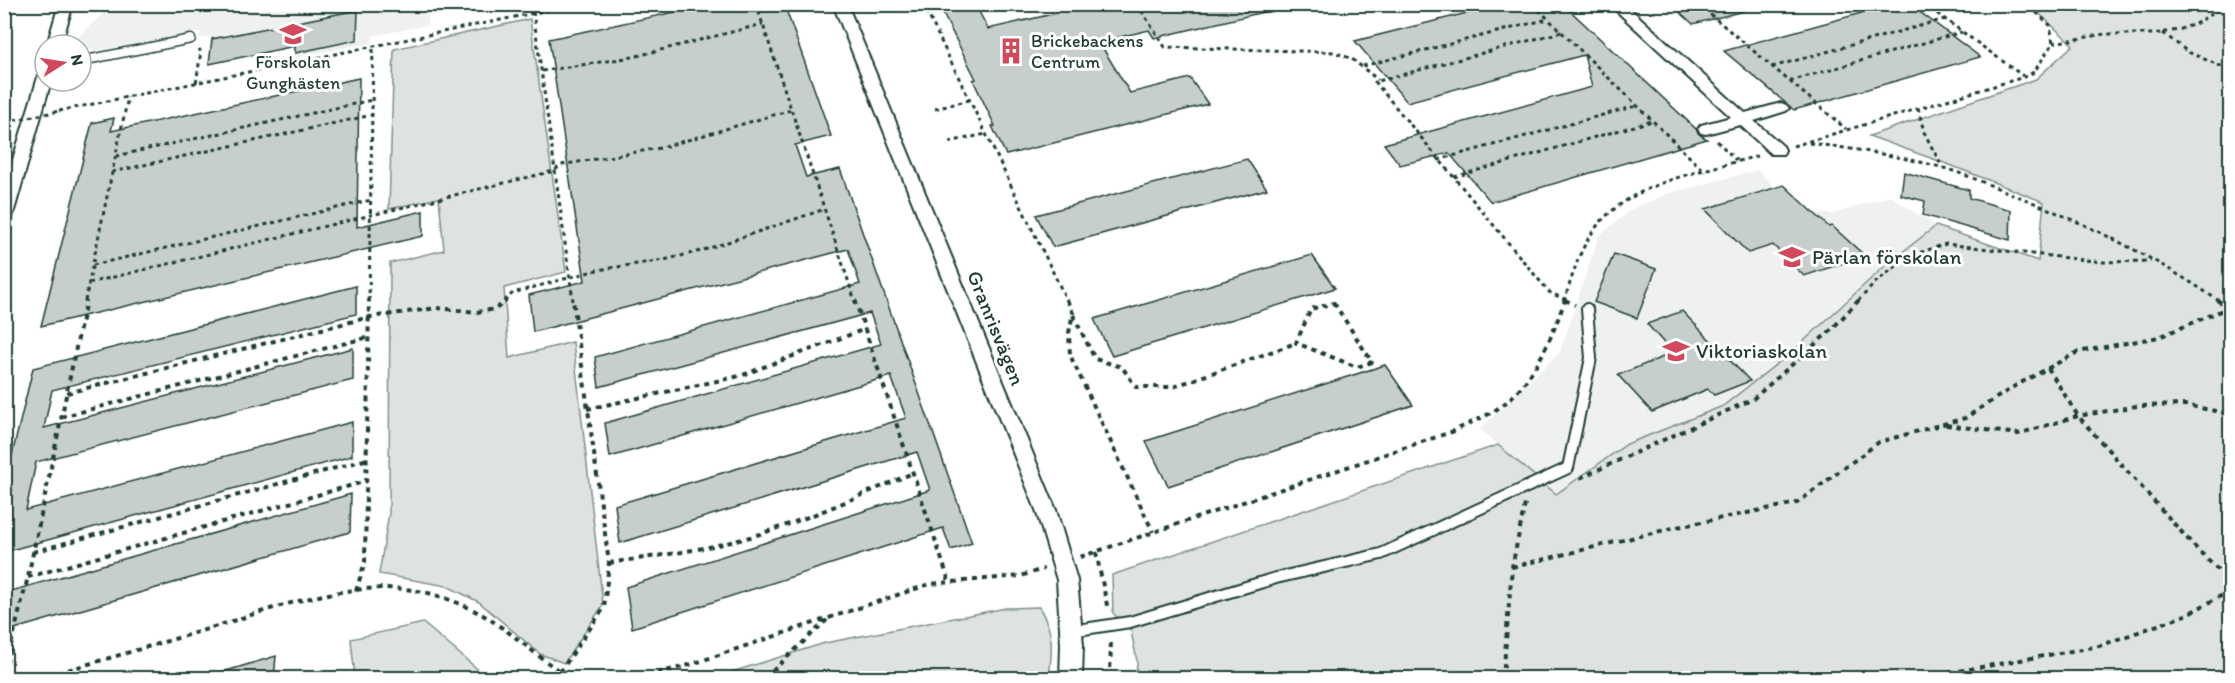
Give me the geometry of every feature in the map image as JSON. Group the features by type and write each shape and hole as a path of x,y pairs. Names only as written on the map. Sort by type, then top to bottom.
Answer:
{"street":[{"path":"58,33 66,4"},
{"name":"Granrisvägen","path":"840,4 1046,510 1067,580 1071,632 1071,678"},
{"path":"1616,4 1777,150"},
{"path":"4,218 40,93"},
{"path":"1706,129 1781,108"}],"lane":[{"path":"93,59 191,39"},
{"path":"1071,632 1130,622 1276,578 1381,554 1568,468 1591,358 1587,309"}],"path":[{"path":"532,4 609,563 604,608 560,672"},
{"path":"4,122 578,4"},
{"path":"756,4 949,581"},
{"path":"923,4 1095,359 1122,367 1136,387 1173,387 1296,343 1357,367 1372,362 1334,303 1311,309 1296,343"},
{"path":"1137,4 1165,47 1334,52 1345,55 1378,80"},
{"path":"1533,4 1705,172"},
{"path":"1698,4 1846,130"},
{"path":"1924,4 2024,77"},
{"path":"639,678 686,666 930,584 1020,576 1454,431 1479,419 1501,405 1532,373 1565,301 1579,257 1600,222 1612,211 1640,193 2024,77 2034,72 2053,43 2050,25 2027,4"},
{"path":"2197,4 2209,15"},
{"path":"2053,43 2105,34 2163,32 2197,23 2227,4"},
{"path":"1362,67 1548,19"},
{"path":"1772,67 1945,20"},
{"path":"542,71 633,57 763,24"},
{"path":"1378,80 1561,32"},
{"path":"1790,82 1962,32"},
{"path":"2163,32 2188,52 2230,70"},
{"path":"191,39 201,52 196,83"},
{"path":"356,591 366,562 373,46"},
{"path":"1378,80 1375,82 1377,86 1549,292 1565,301"},
{"path":"4,673 28,577 128,97"},
{"path":"116,156 372,100"},
{"path":"935,109 969,100"},
{"path":"1438,160 1636,105"},
{"path":"1918,108 1924,132 1942,167"},
{"path":"89,284 554,171 561,165 660,148 791,110"},
{"path":"112,172 372,115"},
{"path":"1454,177 1652,121"},
{"path":"1706,129 1738,162"},
{"path":"949,142 986,134"},
{"path":"1805,142 1881,154 1942,167 2067,218 2151,261 2230,308"},
{"path":"93,265 371,200"},
{"path":"67,393 370,317 437,308 477,312 496,309 513,293 570,277 700,251 825,209"},
{"path":"1577,479 1753,399 1830,331 1876,282 1909,256 1946,244 2102,262 2151,261"},
{"path":"1512,567 1677,527 1797,503 1879,442 1965,418 2016,386 2078,352 2159,337 2230,308"},
{"path":"1073,314 1069,333 1070,355 1153,532"},
{"path":"587,409 753,372 865,329"},
{"path":"61,417 369,337"},
{"path":"2048,368 2078,416 2194,546 2230,582"},
{"path":"1942,424 2018,434 2078,416 2137,406 2185,405 2230,414"},
{"path":"33,552 368,459"},
{"path":"609,563 674,554 750,537 811,516 913,473"},
{"path":"28,577 367,481"},
{"path":"1503,678 1512,567 1528,487"},
{"path":"39,678 277,608 356,591 390,589 419,592 448,599 499,625 560,672 572,678"},
{"path":"1920,678 2099,646 2186,615 2230,591"},
{"path":"765,678 830,617"}],"shaded area":[{"name":"Förskolan Gunghästen","path":"121,5 429,5 427,25 373,36 372,43 294,57 295,47 209,64 212,39 210,37 200,38 200,32 93,50 93,33 82,33 110,7"},
{"path":"2030,5 2230,5 2230,678 1136,678 1137,661 1131,631 1113,613 1112,575 1498,445 1556,494 1627,444 1723,406 1793,351 1888,263 1936,226 2038,261 2044,202 1869,136 2036,79 2073,45"},
{"path":"530,19 566,272 504,288 509,358 573,342 603,605 564,663 540,654 479,602 447,586 379,574 389,513 390,263 444,250 439,198 389,209 394,49"},
{"name":"Viktoriaskolan","path":"1758,170 1775,188 1813,213 1833,214 1890,196 1936,226 1888,263 1793,351 1723,406 1627,444 1555,494 1480,429 1560,352 1599,236 1632,209 1670,193"},
{"path":"1039,607 1050,633 1049,678 712,678 825,643 1006,608"},
{"path":"423,623 488,678 355,678 351,639"}],"building":[{"path":"712,4 784,4 831,136 795,145 806,177 840,169 972,543 951,550 943,528 632,628 626,587 930,490 917,452 620,543 615,505 906,418 891,376 610,457 605,423 881,344 870,313 599,387 595,357 860,284 848,249 533,332 529,295 585,281 549,39"},
{"path":"938,4 975,4 988,29 1057,13 1052,4 1268,4 1268,11 1154,38 1149,30 1099,42 1130,93 1190,78 1208,104 1006,155 973,80 976,79"},
{"path":"1503,4 1563,4 1699,134 1707,139 1491,202 1449,153 1400,165 1384,144 1592,87 1584,55 1407,102 1355,41"},
{"path":"1671,4 1743,4 1744,11 1693,24"},
{"path":"1894,4 1909,4 1980,57 1794,110 1724,51"},
{"path":"358,10 357,40 295,53 295,46 209,64 212,39"},
{"path":"359,78 357,227 423,211 423,236 41,326 92,123 114,118 111,131"},
{"path":"1247,159 1267,189 1053,247 1036,215"},
{"path":"1904,172 1969,190 1969,198 2011,210 2010,240 1923,215 1925,201 1901,195"},
{"path":"1784,185 1829,227 1832,226 1865,256 1804,276 1773,245 1748,253 1705,209"},
{"path":"1614,254 1656,269 1637,318 1594,302"},
{"path":"1312,255 1335,288 1112,356 1094,319"},
{"path":"356,286 356,314 52,390 44,428 353,348 353,380 36,462 26,510 352,422 352,456 4,552 4,488 33,368"},
{"path":"1682,311 1750,381 1714,395 1708,389 1652,412 1618,375 1673,353 1647,324"},
{"path":"1385,365 1413,405 1168,486 1146,441"},
{"path":"351,494 350,532 4,632 4,593"},
{"path":"276,656 274,678 216,678 216,674"}],"place":[{"name":"Förskolan Gunghästen","path":"293,34"},
{"name":"Brickebackens Centrum","path":"1011,51"},
{"name":"Pärlan förskolan","path":"1792,257"},
{"name":"Viktoriaskolan","path":"1676,351"}]}
